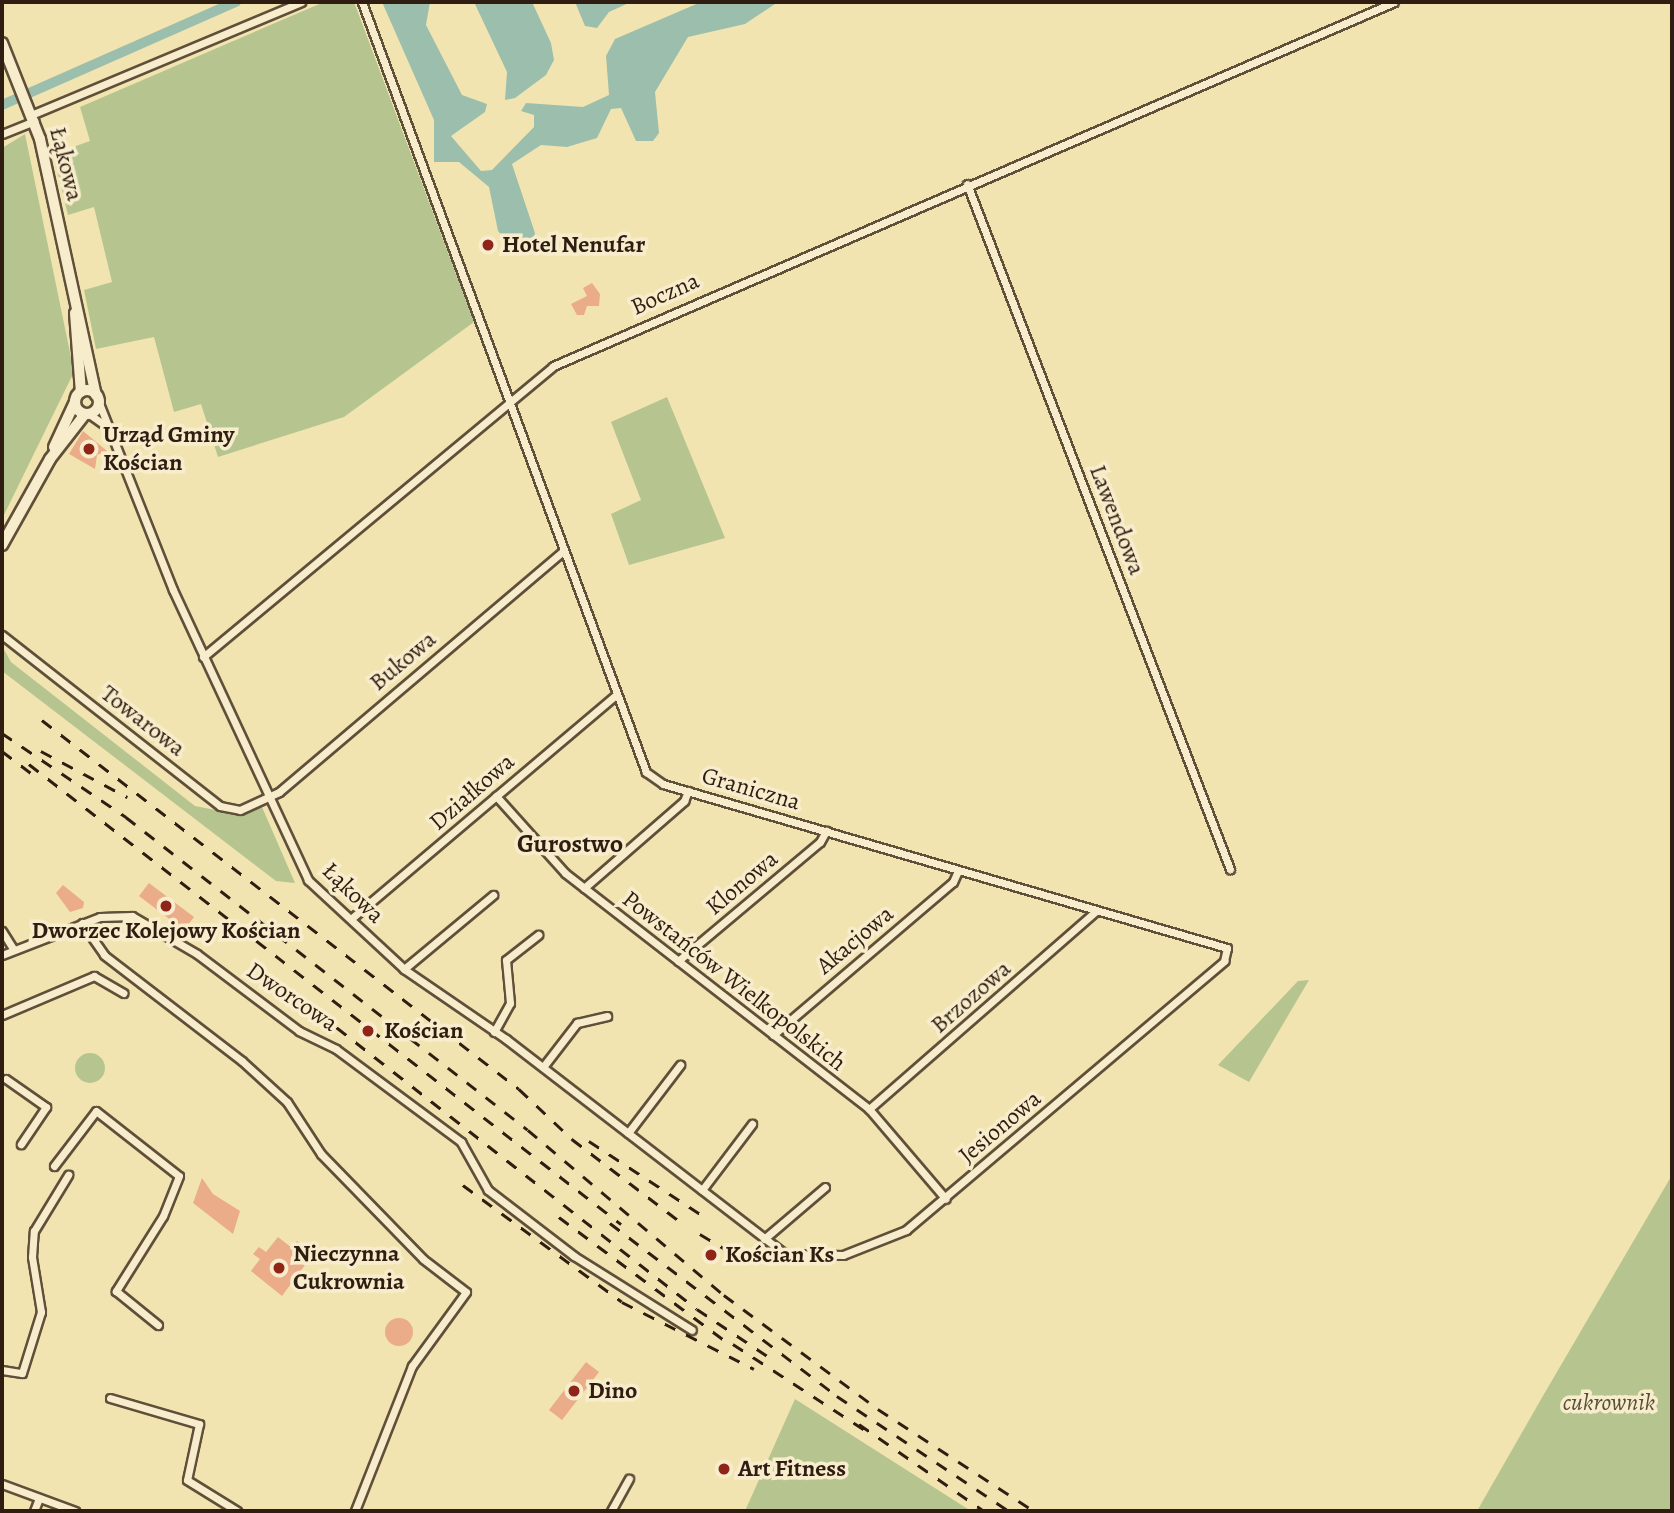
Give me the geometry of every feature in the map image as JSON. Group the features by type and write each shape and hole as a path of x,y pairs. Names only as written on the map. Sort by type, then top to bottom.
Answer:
{"street":[{"path":"2,134 32,116 301,2"},
{"name":"Graniczna","path":"362,2 646,772 688,791 1227,948"},
{"name":"Boczna","path":"203,657 508,402 580,352 1394,2"},
{"name":"Łąkowa","path":"2,43 32,116 97,399 106,425 203,657 301,872 404,969 543,1067 764,1239"},
{"name":"Lawendowa","path":"967,184 1230,869"},
{"name":"Łąkowa","path":"75,300 78,397"},
{"path":"50,459 97,399 78,397"},
{"path":"78,397 87,414 106,425"},
{"path":"2,545 50,459 78,397"},
{"name":"Bukowa","path":"267,798 563,551"},
{"name":"Towarowa","path":"2,635 220,806 240,810 267,798"},
{"name":"Działkowa","path":"352,918 616,695"},
{"path":"583,888 684,801 688,791"},
{"name":"Powstańców Wielkopolskich","path":"496,796 545,854 583,888 869,1109 946,1199"},
{"name":"Klonowa","path":"678,961 820,842 826,831"},
{"name":"Akacjowa","path":"773,1035 953,882 958,871"},
{"path":"404,969 493,895"},
{"name":"Brzozowa","path":"869,1109 1096,911"},
{"name":"Dworcowa","path":"2,955 107,915 132,916 197,954 461,1142 488,1190 563,1248 692,1330"},
{"path":"82,923 104,955 287,1102 321,1154 423,1259 462,1285 466,1292 421,1352 355,1511"},
{"path":"2,930 14,950"},
{"path":"494,1032 510,1003 506,960 538,934"},
{"name":"Jesionowa","path":"764,1239 789,1255 843,1255 892,1239 946,1199 1224,961 1227,948"},
{"path":"2,1015 94,976 124,993"},
{"path":"543,1067 581,1020 607,1016"},
{"path":"628,1133 680,1065"},
{"path":"6,1079 46,1107 21,1144"},
{"path":"54,1166 96,1111 180,1176 152,1233 116,1291 158,1325"},
{"path":"702,1190 752,1124"},
{"path":"2,1370 19,1376 27,1360 41,1312 32,1257 34,1231 68,1175"},
{"path":"764,1239 825,1187"},
{"path":"110,1398 199,1424 187,1480 237,1511"},
{"path":"611,1511 629,1479"},
{"path":"2,1484 75,1511"},
{"path":"34,1511 39,1498"}],"green space":[{"path":"324,2 354,2 474,322 344,417 218,457 201,404 174,412 154,337 96,349 84,290 112,282 94,207 68,215 53,154 90,141 80,107"},
{"path":"25,134 74,372 2,519 2,148"},
{"path":"667,397 725,538 629,565 611,514 641,500 611,422"},
{"path":"2,646 11,662 195,806 241,815 262,807 295,883 276,881 2,671"},
{"path":"1309,980 1249,1082 1218,1065 1298,981"},
{"path":"90,1053 100,1058 105,1068 100,1078 90,1083 80,1078 75,1068 80,1058"},
{"name":"cukrownik","path":"1672,1175 1672,1511 1477,1511 1540,1401"},
{"path":"795,1399 971,1511 745,1511"}],"shaded area":[{"path":"382,2 430,2 426,25 462,95 487,104 485,112 451,136 481,171 492,170 534,127 534,115 521,111 526,103 583,107 609,95 606,56 615,39 701,2 778,2 745,24 688,37 655,92 659,133 653,141 636,141 621,108 611,109 597,138 567,147 541,145 512,164 535,233 532,248 515,252 498,231 489,187 459,162 434,162 434,120"},
{"path":"474,2 532,2 551,43 554,60 546,75 515,98 505,100 507,72"},
{"path":"575,2 631,2 609,12 597,28 585,26"}],"building":[{"path":"592,283 600,294 599,306 587,306 584,315 577,315 571,304 587,296 583,288"},
{"name":"Urząd Gminy Kościan","path":"83,431 107,451 97,455 95,469 69,454"},
{"name":"Dworzec Kolejowy Kościan","path":"149,883 194,917 184,930 139,896"},
{"path":"63,885 84,902 83,908 70,912 56,893"},
{"path":"202,1178 213,1194 240,1211 233,1234 193,1203"},
{"name":"Nieczynna Cukrownia","path":"278,1237 292,1248 297,1241 306,1248 301,1255 308,1261 282,1296 251,1271 260,1259 253,1254 259,1247 266,1252"},
{"name":"Nieczynna Cukrownia","path":"399,1318 409,1322 413,1332 409,1342 399,1346 389,1342 385,1332 389,1322"},
{"name":"Dino","path":"586,1362 599,1372 562,1420 549,1410"}],"waterway":[{"path":"2,105 236,2"}],"railway":[{"path":"42,720 519,1089 572,1139 682,1223"},
{"path":"2,733 126,817 528,1130 724,1295 878,1409 1034,1511"},
{"path":"2,751 35,776"},
{"path":"41,751 127,797"},
{"path":"29,764 621,1224"},
{"path":"280,983 697,1309 769,1357"},
{"path":"589,1141 706,1218"},
{"path":"463,1185 622,1302 754,1369"},
{"path":"559,1217 724,1340"},
{"path":"610,1223 837,1396 1009,1511"},
{"path":"700,1234 733,1254"},
{"path":"733,1344 865,1430"},
{"path":"859,1424 984,1511"}],"place":[{"name":"Hotel Nenufar","path":"488,245"},
{"name":"Urząd Gminy Kościan","path":"89,449"},
{"name":"Dworzec Kolejowy Kościan","path":"166,906"},
{"name":"Kościan","path":"368,1031"},
{"name":"Kościan Ks","path":"711,1255"},
{"name":"Nieczynna Cukrownia","path":"279,1268"},
{"name":"Dino","path":"574,1391"},
{"name":"Art Fitness","path":"724,1469"}],"district":[{"name":"Gurostwo","path":"570,844"}]}
